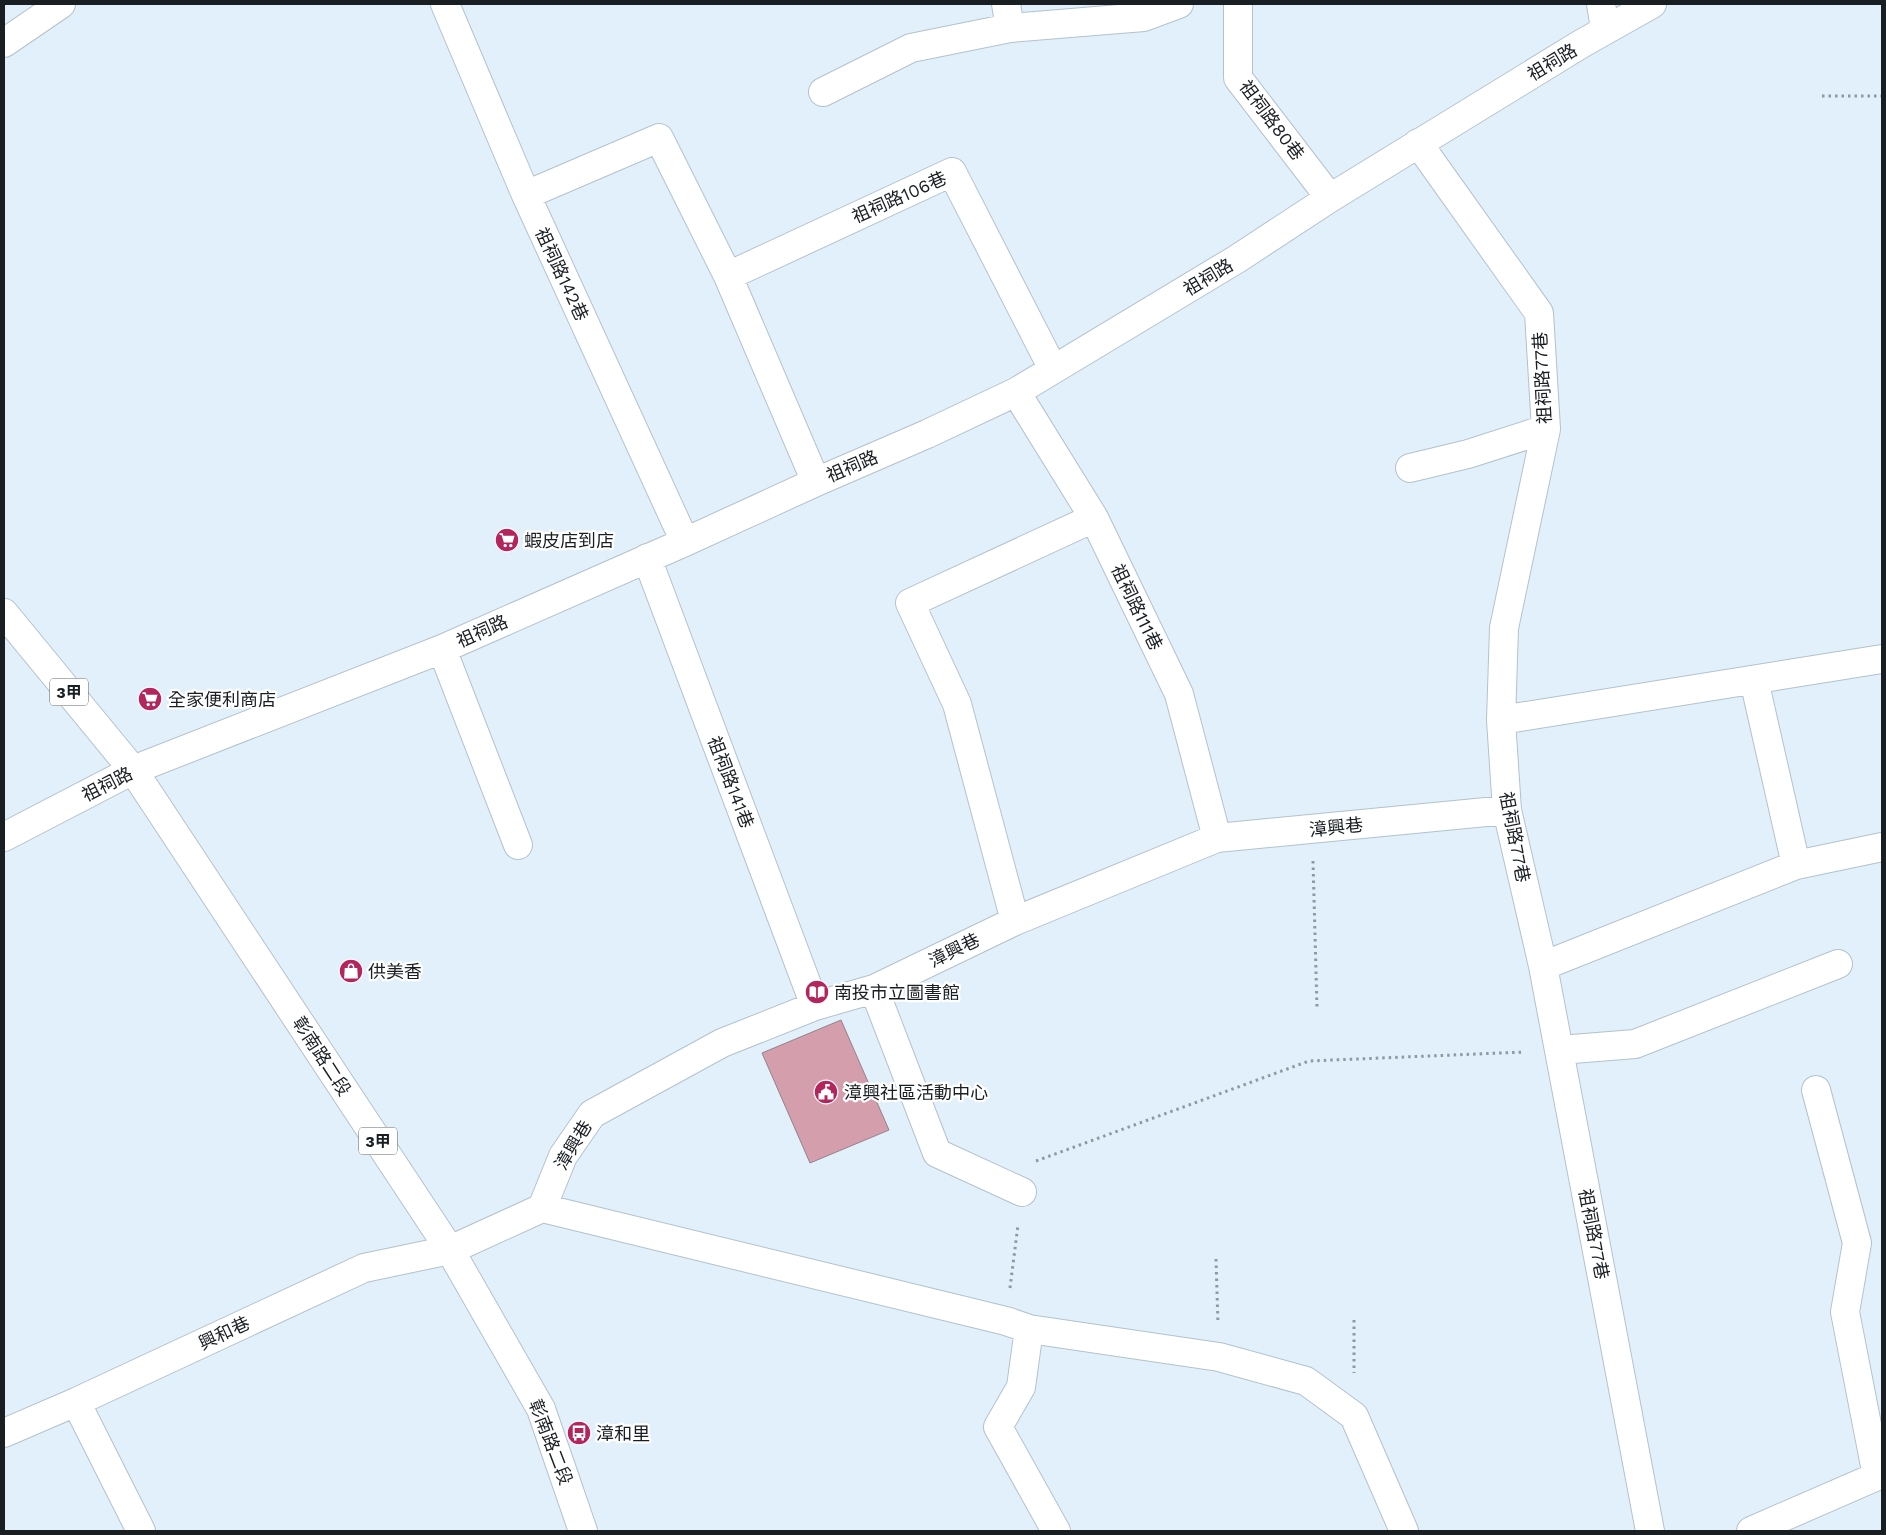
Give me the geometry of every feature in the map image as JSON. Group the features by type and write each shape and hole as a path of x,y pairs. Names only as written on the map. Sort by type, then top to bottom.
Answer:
{"street":[{"path":"4,43 61,4"},
{"name":"祖祠路142巷","path":"444,4 526,195 685,542"},
{"path":"823,92 911,48 1008,16 1144,18 1179,4"},
{"name":"祖祠路80巷","path":"1238,4 1238,78 1330,198"},
{"name":"祖祠路","path":"4,837 133,770 442,649 927,434 1016,392 1237,260 1330,198 1418,144 1603,17 1652,4"},
{"path":"526,195 659,138 728,276 816,482"},
{"name":"祖祠路77巷","path":"1418,144 1539,313 1546,428 1504,628 1501,720 1507,810 1544,966 1650,1531"},
{"name":"祖祠路106巷","path":"728,276 952,172 1053,369"},
{"name":"祖祠路111巷","path":"1016,392 1094,518 1179,694 1217,838"},
{"path":"1410,468 1468,454 1546,428"},
{"path":"1015,921 957,704 910,603 1094,518"},
{"name":"祖祠路141巷","path":"647,558 815,1006"},
{"name":"彰南路二段","path":"4,613 133,770 450,1250 541,1408 584,1531"},
{"path":"442,649 518,845"},
{"path":"1501,720 1882,660"},
{"path":"1754,680 1796,865"},
{"name":"漳興巷","path":"542,1208 563,1156 592,1114 722,1043 815,1006 874,989 1015,921 1217,838 1507,810"},
{"path":"1544,966 1796,865 1882,847"},
{"path":"1560,1050 1635,1044 1838,964"},
{"path":"874,989 937,1153 1022,1192"},
{"path":"1751,1531 1879,1475 1845,1312 1857,1243 1816,1090"},
{"path":"450,1250 542,1208 1017,1325 1220,1357 1306,1381 1354,1416 1404,1531"},
{"name":"興和巷","path":"4,1432 76,1402 364,1268 450,1250"},
{"path":"1017,1325 1021,1387 998,1427 1056,1531"},
{"path":"76,1402 141,1531"}],"path":[{"path":"1822,96 1882,96"},
{"path":"1312,829 1317,1008"},
{"path":"1017,1325 1023,1166 1309,1061 1560,1050"},
{"path":"1216,1259 1220,1357"},
{"path":"1354,1320 1354,1416"}],"building":[{"name":"漳興社區活動中心","path":"841,1020 889,1130 810,1163 762,1053"}],"place":[{"name":"蝦皮店到店","path":"507,540"},
{"name":"全家便利商店","path":"150,699"},
{"name":"供美香","path":"351,971"},
{"name":"南投市立圖書館","path":"817,992"},
{"name":"漳興社區活動中心","path":"826,1092"},
{"name":"漳和里","path":"579,1433"}]}
